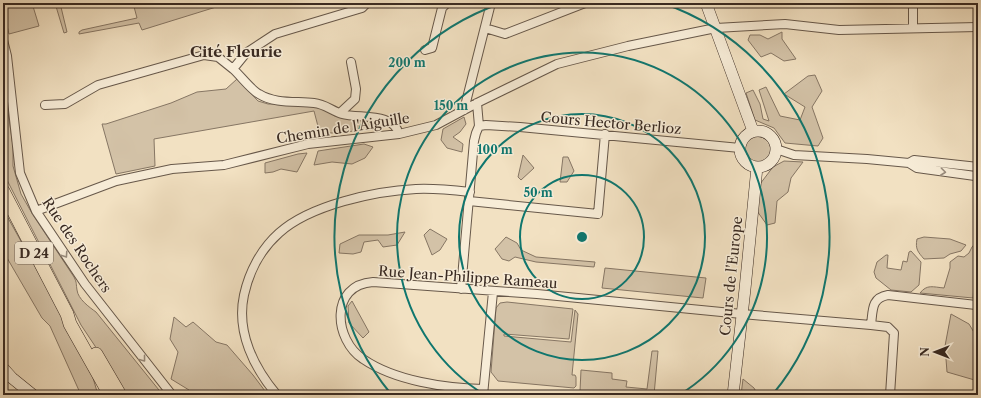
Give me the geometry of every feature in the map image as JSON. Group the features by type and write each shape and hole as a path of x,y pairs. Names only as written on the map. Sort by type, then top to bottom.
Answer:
{"main road":[{"name":"D 24","path":"3,191 67,314 70,324 110,395"},
{"name":"D 24","path":"67,314 78,326 120,395"},
{"path":"98,376 103,395"}],"street":[{"path":"233,69 246,53 275,34 362,8 367,3"},
{"path":"425,50 432,48 442,8 447,3"},
{"path":"464,110 491,3"},
{"path":"485,28 505,34 586,3"},
{"path":"706,3 752,132"},
{"path":"913,3 913,28"},
{"name":"Chemin de l'Aiguille","path":"36,211 116,181 172,169 224,164 308,144 399,134 436,125 557,64 628,46 716,28 785,24 840,30 978,27"},
{"name":"Rue des Rochers","path":"3,40 7,56 20,173 36,211 85,284 172,395"},
{"path":"45,106 65,104 98,85 204,55 218,57 259,94 276,100 315,103 349,115 382,119 395,125 399,134"},
{"path":"340,113 355,99 356,89 351,62"},
{"path":"461,289 474,140 479,126 477,103"},
{"name":"Cours Hector Berlioz","path":"479,126 493,125 605,134 740,148"},
{"path":"760,131 769,134 776,143 774,158 767,165 757,167 749,165 744,160 740,148 744,138 752,132 760,131"},
{"path":"469,201 598,214 605,134"},
{"path":"776,149 794,154 909,163 917,168 928,170 975,176 978,175"},
{"path":"909,163 914,160 978,167"},
{"name":"Cours de l'Europe","path":"734,392 757,167"},
{"path":"277,395 269,386 256,366 247,346 242,316 243,298 246,284 260,256 270,242 292,224 307,216 327,207 365,196 416,189 470,192"},
{"name":"Rue Jean-Philippe Rameau","path":"483,392 436,386 408,379 373,366 357,355 348,345 340,321 341,304 356,286 366,283 536,294 742,314 871,324 888,327 894,333 890,395"},
{"path":"483,392 494,292"},
{"path":"871,324 873,306 875,301 881,296 888,295 978,304"},
{"path":"3,368 12,378 33,395"}],"shaded area":[{"path":"3,3 32,3 39,26 9,34"},
{"path":"55,3 60,3 67,32 64,33"},
{"path":"133,3 229,3 142,30 139,23 79,34 82,30 137,18"},
{"path":"782,32 782,39 796,59 784,61 771,53 761,57 748,40 750,35 760,35 768,39"},
{"path":"815,75 822,91 812,107 823,138 818,146 785,143 774,128 755,120 746,93 753,90 760,104 763,119 769,121 759,90 766,87 780,116 800,120 805,107 784,94 808,76"},
{"path":"3,78 13,146 13,166 21,194 74,277 79,297 96,312 163,395 124,395 99,352 81,325 8,182 3,170"},
{"path":"237,79 258,101 268,104 318,106 335,116 383,124 387,126 377,129 320,134 314,111 154,139 155,166 116,174 102,124 171,103 197,92 226,89"},
{"path":"464,117 466,124 460,132 453,137 463,144 462,152 447,148 441,140 443,129"},
{"path":"757,136 767,140 771,150 767,160 757,164 747,160 743,150 747,140"},
{"path":"364,144 373,147 365,158 352,164 332,162 314,165 318,151"},
{"path":"307,153 297,172 281,169 265,173 265,163"},
{"path":"523,155 534,168 521,180 518,177"},
{"path":"563,157 568,157 574,171 567,182 560,182"},
{"path":"784,161 803,162 791,178 788,192 777,201 775,223 767,225 757,211 760,184 773,167"},
{"path":"3,209 75,338 91,371 98,395 81,395 50,326 42,318 3,251"},
{"path":"430,229 447,239 440,250 432,255 424,235"},
{"path":"405,232 397,245 383,247 378,240 364,242 361,252 353,254 339,253 340,244 359,235 388,235"},
{"path":"506,237 517,243 521,250 536,257 595,262 594,267 536,262 515,257 509,261 502,259 495,249"},
{"path":"924,237 950,239 966,245 961,251 950,254 944,258 924,259 916,245 917,239"},
{"path":"978,240 973,298 920,293 928,287 944,288 950,268 950,262 958,256 964,257 969,253"},
{"path":"911,251 921,262 919,285 911,292 891,290 876,278 874,272 877,262 886,255 888,255 887,268 901,270 903,261 907,262 909,252"},
{"path":"605,268 706,278 703,298 602,288"},
{"path":"352,301 369,332 363,338 349,323 348,306"},
{"path":"507,302 573,309 569,339 504,334 504,336 571,342 575,310 578,314 572,375 575,375 576,377 576,386 574,388 498,381 491,372 496,308 500,303"},
{"path":"951,314 969,324 978,339 978,381 947,372 945,346"},
{"path":"174,317 186,327 193,322 216,342 227,345 268,395 192,395 189,390 171,379 178,352 170,339"},
{"path":"652,351 658,351 654,395 580,391 581,370 612,373 612,379 627,381 626,387 647,389"},
{"path":"743,379 754,388 758,395 741,395"}],"district":[{"name":"Cité Fleurie","path":"236,52"}]}
